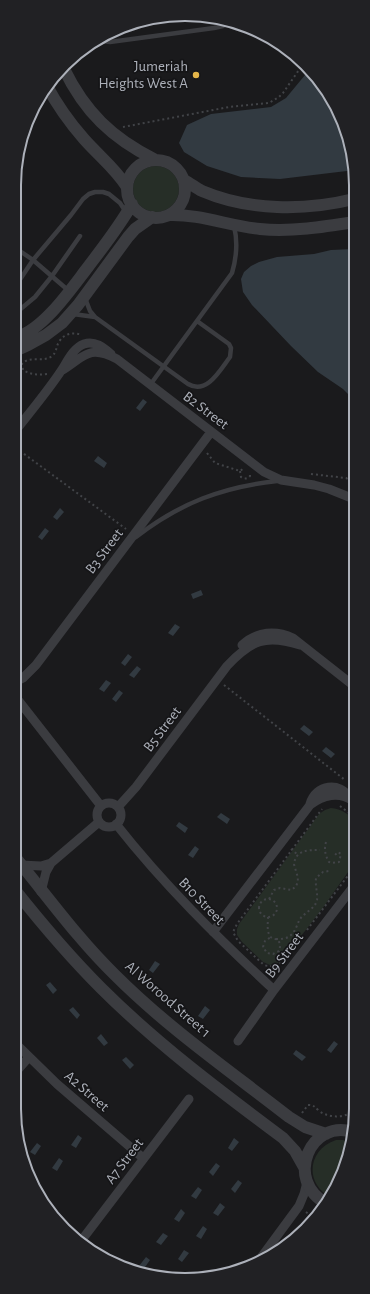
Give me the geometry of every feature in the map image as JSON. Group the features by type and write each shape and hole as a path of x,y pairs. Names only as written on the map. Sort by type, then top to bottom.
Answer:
{"street":[{"path":"66,73 77,94 91,113 108,130 122,141 154,160"},
{"path":"51,92 73,125 113,168 127,187"},
{"path":"21,335 44,320 59,305 116,231 129,209 127,187 129,177 135,168 144,162 154,160 164,161 179,171 184,180 185,188 181,204 176,210 163,216 152,217 129,209"},
{"path":"184,180 201,190 246,204 292,207 336,203 349,200"},
{"path":"336,203 340,224"},
{"path":"169,214 185,214 234,226 260,229 287,230 315,228 349,223"},
{"path":"21,348 46,335 62,323 85,296 128,236 152,217"},
{"name":"B2 Street","path":"21,423 80,346 89,343 100,345 117,360 264,472 281,480 314,485 349,497"},
{"name":"B3 Street","path":"21,678 30,672 211,432"},
{"name":"B5 Street","path":"118,807 136,787 217,680 238,648 246,641 264,633 275,632 284,634 293,638 349,682"},
{"path":"21,704 101,806"},
{"path":"213,932 310,805 312,798 316,793 328,786 342,789 349,796"},
{"path":"110,803 118,807 120,816 116,824 107,826 99,822 97,813 101,806 110,803"},
{"path":"21,862 36,866 50,863 99,822"},
{"name":"B10 Street","path":"116,824 167,885 213,932 274,990"},
{"path":"41,892 50,863"},
{"name":"Al Worood Street 1","path":"21,865 41,892 81,939 123,983 184,1036 295,1122 326,1134 338,1131 348,1131"},
{"name":"B9 Street","path":"238,1041 274,990 349,892"},
{"path":"21,898 78,964 112,998 190,1066 283,1138 295,1151 304,1167"},
{"path":"21,904 27,906"},
{"name":"A2 Street","path":"21,1049 57,1084 143,1158"},
{"path":"21,1067 29,1058"},
{"name":"A7 Street","path":"83,1238 189,1099"},
{"path":"265,1252 299,1206 304,1194 306,1182 304,1167 307,1154 315,1142 326,1134"},
{"path":"306,1182 315,1195 321,1200"}],"lane":[{"path":"105,42 223,26"},
{"path":"21,278 33,260 83,199 89,194 103,192 109,194 129,209"},
{"path":"150,385 232,273 236,260 237,248 234,226"},
{"path":"21,309 35,297 52,276 80,236"},
{"path":"21,252 33,260 69,291"},
{"path":"85,296 90,311 95,317 188,384 199,388 205,386 209,382 230,357 231,348 229,344 198,321"},
{"path":"70,314 95,317"},
{"name":"B2 Street","path":"127,545 153,525 193,501 217,492 262,482 281,480"}],"path":[{"path":"108,130 229,107 268,103 279,98 300,68"},
{"path":"48,374 36,375 29,373 23,370 22,364 27,360 46,359 52,356 57,350 58,342 69,334 76,333 83,335"},
{"path":"201,446 215,463 240,471 243,468 246,468"},
{"path":"21,452 134,535"},
{"path":"240,471 241,477 247,479 250,476 249,470"},
{"path":"217,680 347,782"},
{"path":"337,804 349,813"},
{"path":"289,954 279,965 264,965 238,941 233,932 237,924 322,808"},
{"path":"326,842 325,855 329,862 339,862 341,859 341,854 338,852 335,855"},
{"path":"291,849 298,855"},
{"path":"269,899 274,890 280,888 291,890 297,886 299,879 294,864 298,855 307,850 320,850"},
{"path":"276,939 290,936 293,933 300,918 312,908 318,899 315,888 316,878 323,872 329,871"},
{"path":"303,936 349,874"},
{"path":"269,899 275,902 277,910 276,913 268,917 261,914 259,906 264,900 269,899"},
{"path":"268,917 267,926 271,937 279,941 280,947 277,953 270,954 265,950 264,944 271,937"},
{"path":"295,1122 308,1105 314,1106 324,1114 330,1116 342,1116 349,1113"}],"shaded area":[{"path":"306,74 327,103 337,122 346,153 349,171 280,179 241,177 207,166 184,152 179,143 187,125 211,114 271,107 286,98"},
{"path":"156,166 169,170 175,176 179,189 175,202 169,208 156,212 143,208 137,202 133,189 137,176 143,170"},
{"path":"349,249 349,395 343,389 318,372 252,305 243,292 241,279 244,272 259,262 277,257 314,254 331,250"},
{"path":"143,399 147,402 140,411 136,408"},
{"path":"98,456 107,463 104,468 94,461"},
{"path":"60,508 64,512 57,520 53,517"},
{"path":"45,528 49,531 42,540 38,537"},
{"path":"201,590 203,595 193,599 191,594"},
{"path":"175,624 180,627 173,636 168,633"},
{"path":"128,654 132,657 125,666 121,663"},
{"path":"137,666 141,669 134,678 129,675"},
{"path":"106,680 111,683 104,692 99,689"},
{"path":"119,690 123,693 116,702 112,699"},
{"path":"304,725 313,732 309,736 300,729"},
{"path":"326,747 335,754 331,758 322,751"},
{"path":"331,808 341,810 349,815 349,871 291,949 278,963 270,965 263,962 242,942 237,935 237,929 239,924 319,814"},
{"path":"221,813 230,819 227,824 217,817"},
{"path":"179,822 188,828 185,833 176,826"},
{"path":"195,846 199,849 193,858 188,855"},
{"path":"155,961 160,964 153,973 149,970"},
{"path":"50,982 57,990 53,994 46,985"},
{"path":"205,1006 210,1010 203,1019 198,1016"},
{"path":"73,1007 80,1015 77,1019 69,1010"},
{"path":"101,1034 108,1043 104,1046 97,1038"},
{"path":"334,1041 338,1044 331,1053 327,1050"},
{"path":"296,1050 306,1057 302,1061 293,1054"},
{"path":"126,1057 134,1065 130,1069 122,1060"},
{"path":"78,1135 82,1138 76,1148 71,1145"},
{"path":"234,1138 239,1142 232,1151 228,1148"},
{"path":"336,1140 346,1141 337,1172 325,1194 316,1183 313,1175 313,1167 315,1158 327,1144"},
{"path":"37,1143 41,1146 35,1155 30,1152"},
{"path":"59,1158 63,1161 57,1171 52,1168"},
{"path":"216,1163 220,1166 213,1176 209,1172"},
{"path":"238,1180 242,1183 235,1193 231,1189"},
{"path":"198,1187 202,1190 196,1199 191,1196"},
{"path":"220,1203 225,1207 218,1216 213,1213"},
{"path":"181,1209 185,1213 179,1222 174,1219"},
{"path":"203,1226 207,1229 201,1239 196,1236"},
{"path":"163,1233 168,1236 161,1245 156,1242"},
{"path":"184,1250 189,1253 182,1262 178,1259"},
{"path":"146,1257 150,1260 145,1268 139,1266"}],"place":[{"name":"Jumeriah Heights West A","path":"196,75"}]}
